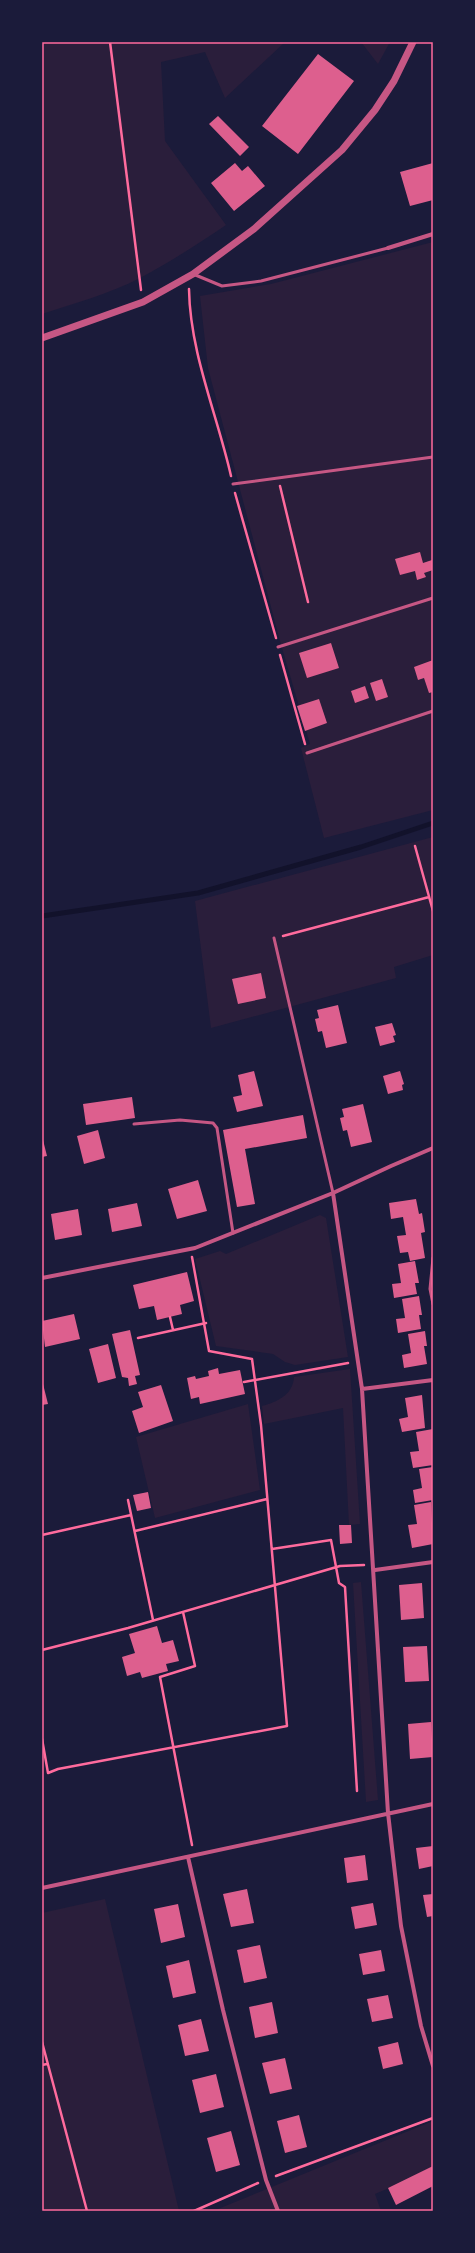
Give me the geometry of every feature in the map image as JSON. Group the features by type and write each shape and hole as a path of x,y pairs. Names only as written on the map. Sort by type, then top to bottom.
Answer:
{"street":[{"path":"42,338 143,302 191,275 254,229 342,150 375,110 394,81 413,42"},
{"path":"388,248 433,234"},
{"path":"42,1278 190,1249 333,1193 433,1148"},
{"path":"333,1193 362,1389 375,1570 388,1813 401,1926 421,2026 433,2066"},
{"path":"362,1389 433,1380"},
{"path":"375,1570 433,1562"},
{"path":"42,1888 433,1804"},
{"path":"188,1857 223,2010 266,2180 278,2211"}],"lane":[{"path":"191,275 222,286 261,281 388,248"},
{"path":"233,484 433,457"},
{"path":"278,647 433,598"},
{"path":"307,753 433,711"},
{"path":"274,938 333,1193"},
{"path":"134,1124 180,1120 213,1123 217,1128 233,1233"},
{"path":"433,1258 430,1289 433,1304"}],"path":[{"path":"110,42 143,302"},
{"path":"191,275 190,301 199,363 222,438 233,484 307,753"},
{"path":"278,478 308,602"},
{"path":"415,846 433,909"},
{"path":"274,938 429,897"},
{"path":"42,1739 48,1773 58,1769 287,1726 272,1549 252,1359 209,1351 206,1323 190,1249"},
{"path":"170,1317 173,1330"},
{"path":"138,1338 206,1323"},
{"path":"244,1382 358,1361"},
{"path":"134,1531 267,1499"},
{"path":"128,1500 153,1620"},
{"path":"42,1535 131,1515"},
{"path":"272,1549 331,1540 339,1583 345,1587 357,1791"},
{"path":"42,1650 128,1628 335,1568 374,1564"},
{"path":"183,1612 195,1666 160,1677 194,1856"},
{"path":"42,2042 88,2211"},
{"path":"42,2065 47,2064"},
{"path":"194,2211 266,2180 433,2118"}],"shaded area":[{"path":"42,42 285,42 225,98 205,52 161,62 165,141 226,225 173,259 128,284 92,298 42,314"},
{"path":"361,42 390,42 378,64"},
{"path":"433,242 433,810 324,838 301,748 310,744 280,641 208,368 200,296 271,284"},
{"path":"433,837 433,955 394,967 396,978 211,1028 195,901"},
{"path":"320,1215 326,1218 348,1357 295,1365 285,1362 273,1354 216,1346 195,1259 220,1251 226,1254"},
{"path":"350,1369 360,1524 349,1525 343,1408 264,1424 262,1406 283,1397 291,1389 294,1377"},
{"path":"248,1404 260,1490 155,1518 136,1437"},
{"path":"361,1582 378,1800 366,1802 353,1583"},
{"path":"105,1899 179,2211 42,2211 42,1913"},
{"path":"433,2121 433,2169 375,2194 381,2211 213,2211"}],"building":[{"path":"318,54 354,81 298,154 262,126"},
{"path":"218,116 249,147 240,156 209,124"},
{"path":"235,163 242,171 248,166 265,186 234,211 211,183"},
{"path":"433,163 433,200 410,206 400,172"},
{"path":"420,552 423,563 432,560 433,570 424,573 426,577 417,580 415,571 400,575 395,559"},
{"path":"331,643 339,668 307,678 299,653"},
{"path":"433,660 433,692 429,693 424,678 418,680 414,667"},
{"path":"382,679 388,697 376,701 370,683"},
{"path":"365,686 369,698 355,703 351,691"},
{"path":"319,699 327,723 305,731 297,706"},
{"path":"261,973 266,998 238,1004 232,979"},
{"path":"338,1005 347,1043 326,1048 322,1031 318,1032 315,1019 319,1018 317,1010"},
{"path":"392,1023 396,1035 393,1036 395,1042 380,1046 375,1027"},
{"path":"254,1071 263,1106 237,1112 233,1097 242,1095 238,1075"},
{"path":"400,1071 404,1084 402,1085 403,1090 388,1094 383,1076"},
{"path":"132,1097 135,1118 86,1125 83,1104"},
{"path":"363,1104 372,1142 351,1147 347,1130 343,1131 340,1118 344,1117 342,1109"},
{"path":"303,1115 307,1138 245,1149 255,1204 237,1207 223,1130"},
{"path":"98,1130 105,1158 84,1164 77,1136"},
{"path":"42,1136 47,1156 42,1157"},
{"path":"198,1180 207,1211 177,1219 168,1189"},
{"path":"416,1199 419,1214 422,1213 425,1232 421,1233 425,1258 410,1261 408,1252 400,1253 397,1236 406,1235 403,1217 391,1219 389,1203"},
{"path":"137,1203 142,1226 112,1232 108,1209"},
{"path":"78,1209 82,1235 55,1240 51,1214"},
{"path":"415,1261 419,1283 415,1283 417,1294 394,1298 392,1284 401,1283 398,1264"},
{"path":"187,1272 194,1301 180,1305 182,1314 157,1320 154,1306 139,1309 133,1285"},
{"path":"419,1296 422,1315 419,1315 421,1329 398,1333 396,1319 405,1318 402,1299"},
{"path":"74,1314 80,1339 45,1347 42,1321"},
{"path":"130,1330 140,1375 135,1376 137,1384 129,1386 128,1378 122,1377 112,1334"},
{"path":"425,1331 427,1346 424,1346 427,1364 404,1368 402,1355 411,1353 408,1334"},
{"path":"108,1344 116,1378 98,1383 89,1349"},
{"path":"218,1368 219,1374 240,1370 245,1394 200,1404 199,1397 191,1399 187,1378 195,1376 196,1379 209,1376 208,1371"},
{"path":"42,1380 48,1404 42,1405"},
{"path":"161,1385 173,1421 139,1433 132,1411 143,1407 138,1392"},
{"path":"422,1395 425,1428 402,1432 399,1419 408,1417 405,1398"},
{"path":"433,1429 433,1465 413,1468 410,1452 419,1451 416,1432"},
{"path":"433,1467 433,1500 415,1503 413,1490 422,1488 419,1469"},
{"path":"148,1492 151,1508 137,1511 133,1495"},
{"path":"431,1502 433,1544 412,1548 408,1525 417,1524 414,1505"},
{"path":"339,1525 351,1525 352,1543 340,1544"},
{"path":"422,1583 424,1618 401,1620 399,1585"},
{"path":"157,1626 162,1643 173,1640 179,1661 166,1664 168,1671 142,1678 140,1672 127,1676 122,1657 135,1653 129,1634"},
{"path":"427,1646 429,1681 405,1682 403,1647"},
{"path":"431,1722 433,1757 410,1759 408,1724"},
{"path":"433,1846 433,1866 419,1869 416,1848"},
{"path":"365,1855 368,1880 347,1883 344,1858"},
{"path":"247,1889 254,1923 231,1927 223,1894"},
{"path":"433,1894 433,1916 427,1917 423,1895"},
{"path":"373,1903 377,1925 355,1929 351,1907"},
{"path":"178,1904 185,1937 161,1943 154,1909"},
{"path":"260,1945 267,1978 244,1983 237,1950"},
{"path":"381,1950 385,1971 363,1975 359,1954"},
{"path":"189,1960 196,1993 173,1998 166,1966"},
{"path":"388,1995 393,2018 372,2022 367,1999"},
{"path":"272,2002 278,2033 255,2038 249,2007"},
{"path":"201,2019 209,2051 185,2056 178,2025"},
{"path":"398,2042 403,2064 383,2069 378,2047"},
{"path":"285,2058 292,2089 270,2094 262,2063"},
{"path":"216,2074 224,2107 200,2113 192,2080"},
{"path":"299,2115 307,2147 285,2153 277,2121"},
{"path":"231,2131 240,2165 216,2172 207,2138"},
{"path":"433,2166 433,2186 396,2205 388,2188"}],"waterway":[{"path":"42,916 198,893 361,847 433,823"}]}
